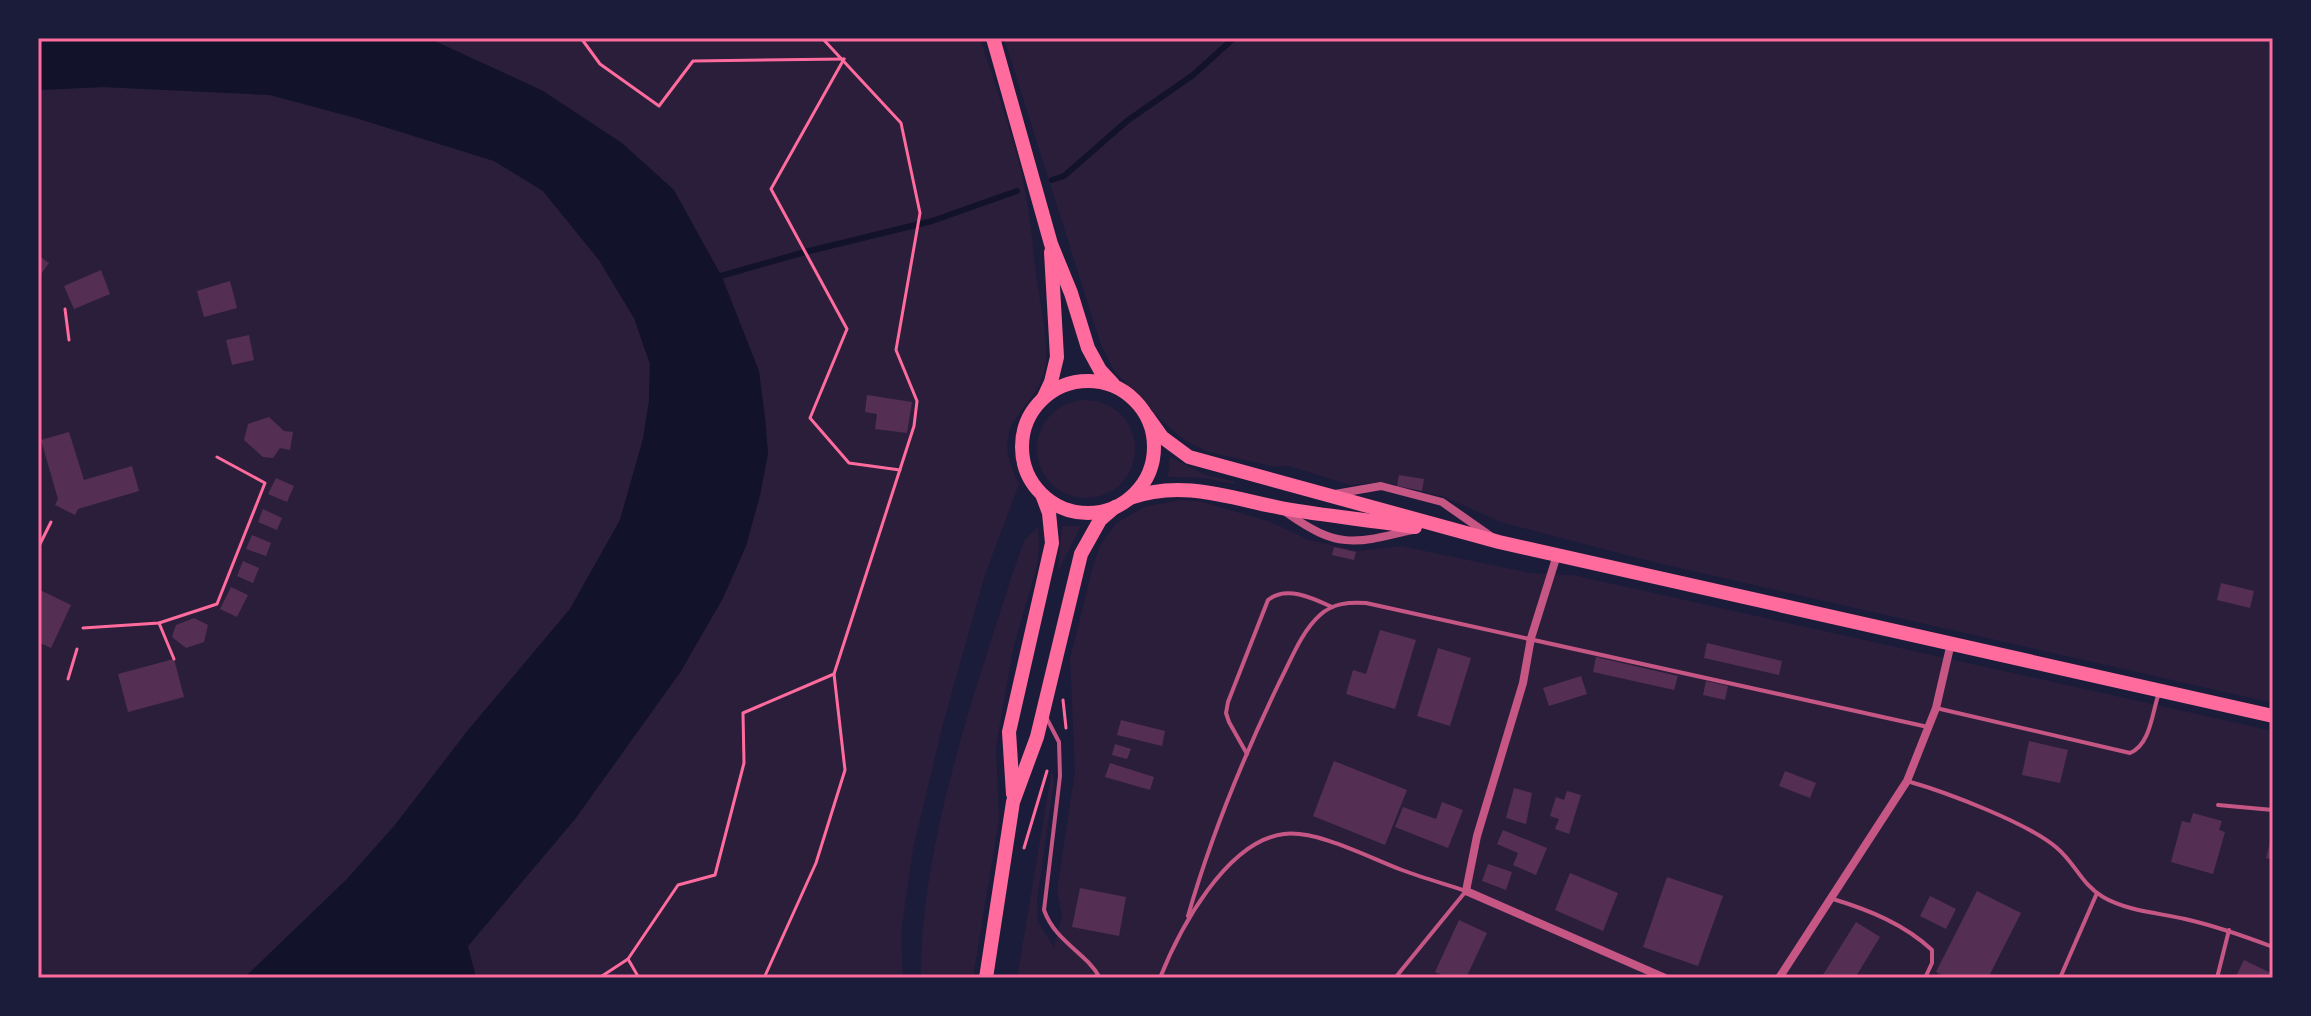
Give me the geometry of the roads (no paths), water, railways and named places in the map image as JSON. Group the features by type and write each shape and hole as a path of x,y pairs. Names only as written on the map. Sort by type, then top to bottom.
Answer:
{"main road":[{"path":"993,38 1051,244 1093,358 1106,377 1134,399 1162,437 1189,457 1499,542 2273,716"},
{"path":"1013,802 1009,732 1052,543 1049,513 1043,495 1026,468 1023,444 1028,420 1051,382 1057,357 1051,244"},
{"path":"1042,400 1059,388 1079,382 1100,382 1120,389"},
{"path":"1130,498 1145,481 1153,460 1153,437 1147,416"},
{"path":"986,978 1013,802 1037,737 1081,554 1100,520 1130,498 1155,491 1194,490 1280,508 1479,537"},
{"path":"1043,495 1061,508 1083,513 1115,507"}],"street":[{"path":"1331,495 1381,486 1442,502 1499,542"},
{"path":"1280,508 1316,533 1359,542 1423,528"},
{"path":"1557,555 1477,836 1466,891 1665,978"},
{"path":"1779,978 1907,781 1936,708 1951,643"}],"lane":[{"path":"1247,754 1226,713 1268,600 1276,593 1289,593 1313,598 1332,607"},
{"path":"1160,978 1188,916 1205,858 1247,754 1297,646 1314,622 1332,607 1347,602 1366,603 1531,638 1928,727"},
{"path":"1936,708 2130,753 2144,743 2160,689"},
{"path":"1043,711 1059,742 1060,776 1044,910 1060,938 1095,969 1100,978"},
{"path":"1907,781 1983,809 2039,835 2060,850 2083,882 2121,905 2229,930 2273,947"},
{"path":"2218,805 2273,810"},
{"path":"1188,916 1234,861 1259,843 1282,834 1319,839 1466,891 1395,978"},
{"path":"2060,978 2097,893"},
{"path":"1833,899 1864,908 1916,935 1932,950 1932,963 1925,978"},
{"path":"2217,978 2229,930"}],"waterway":[{"path":"1052,180 1064,176 1127,121 1193,75 1234,38"},
{"path":"717,277 932,221 1017,191"}]}
